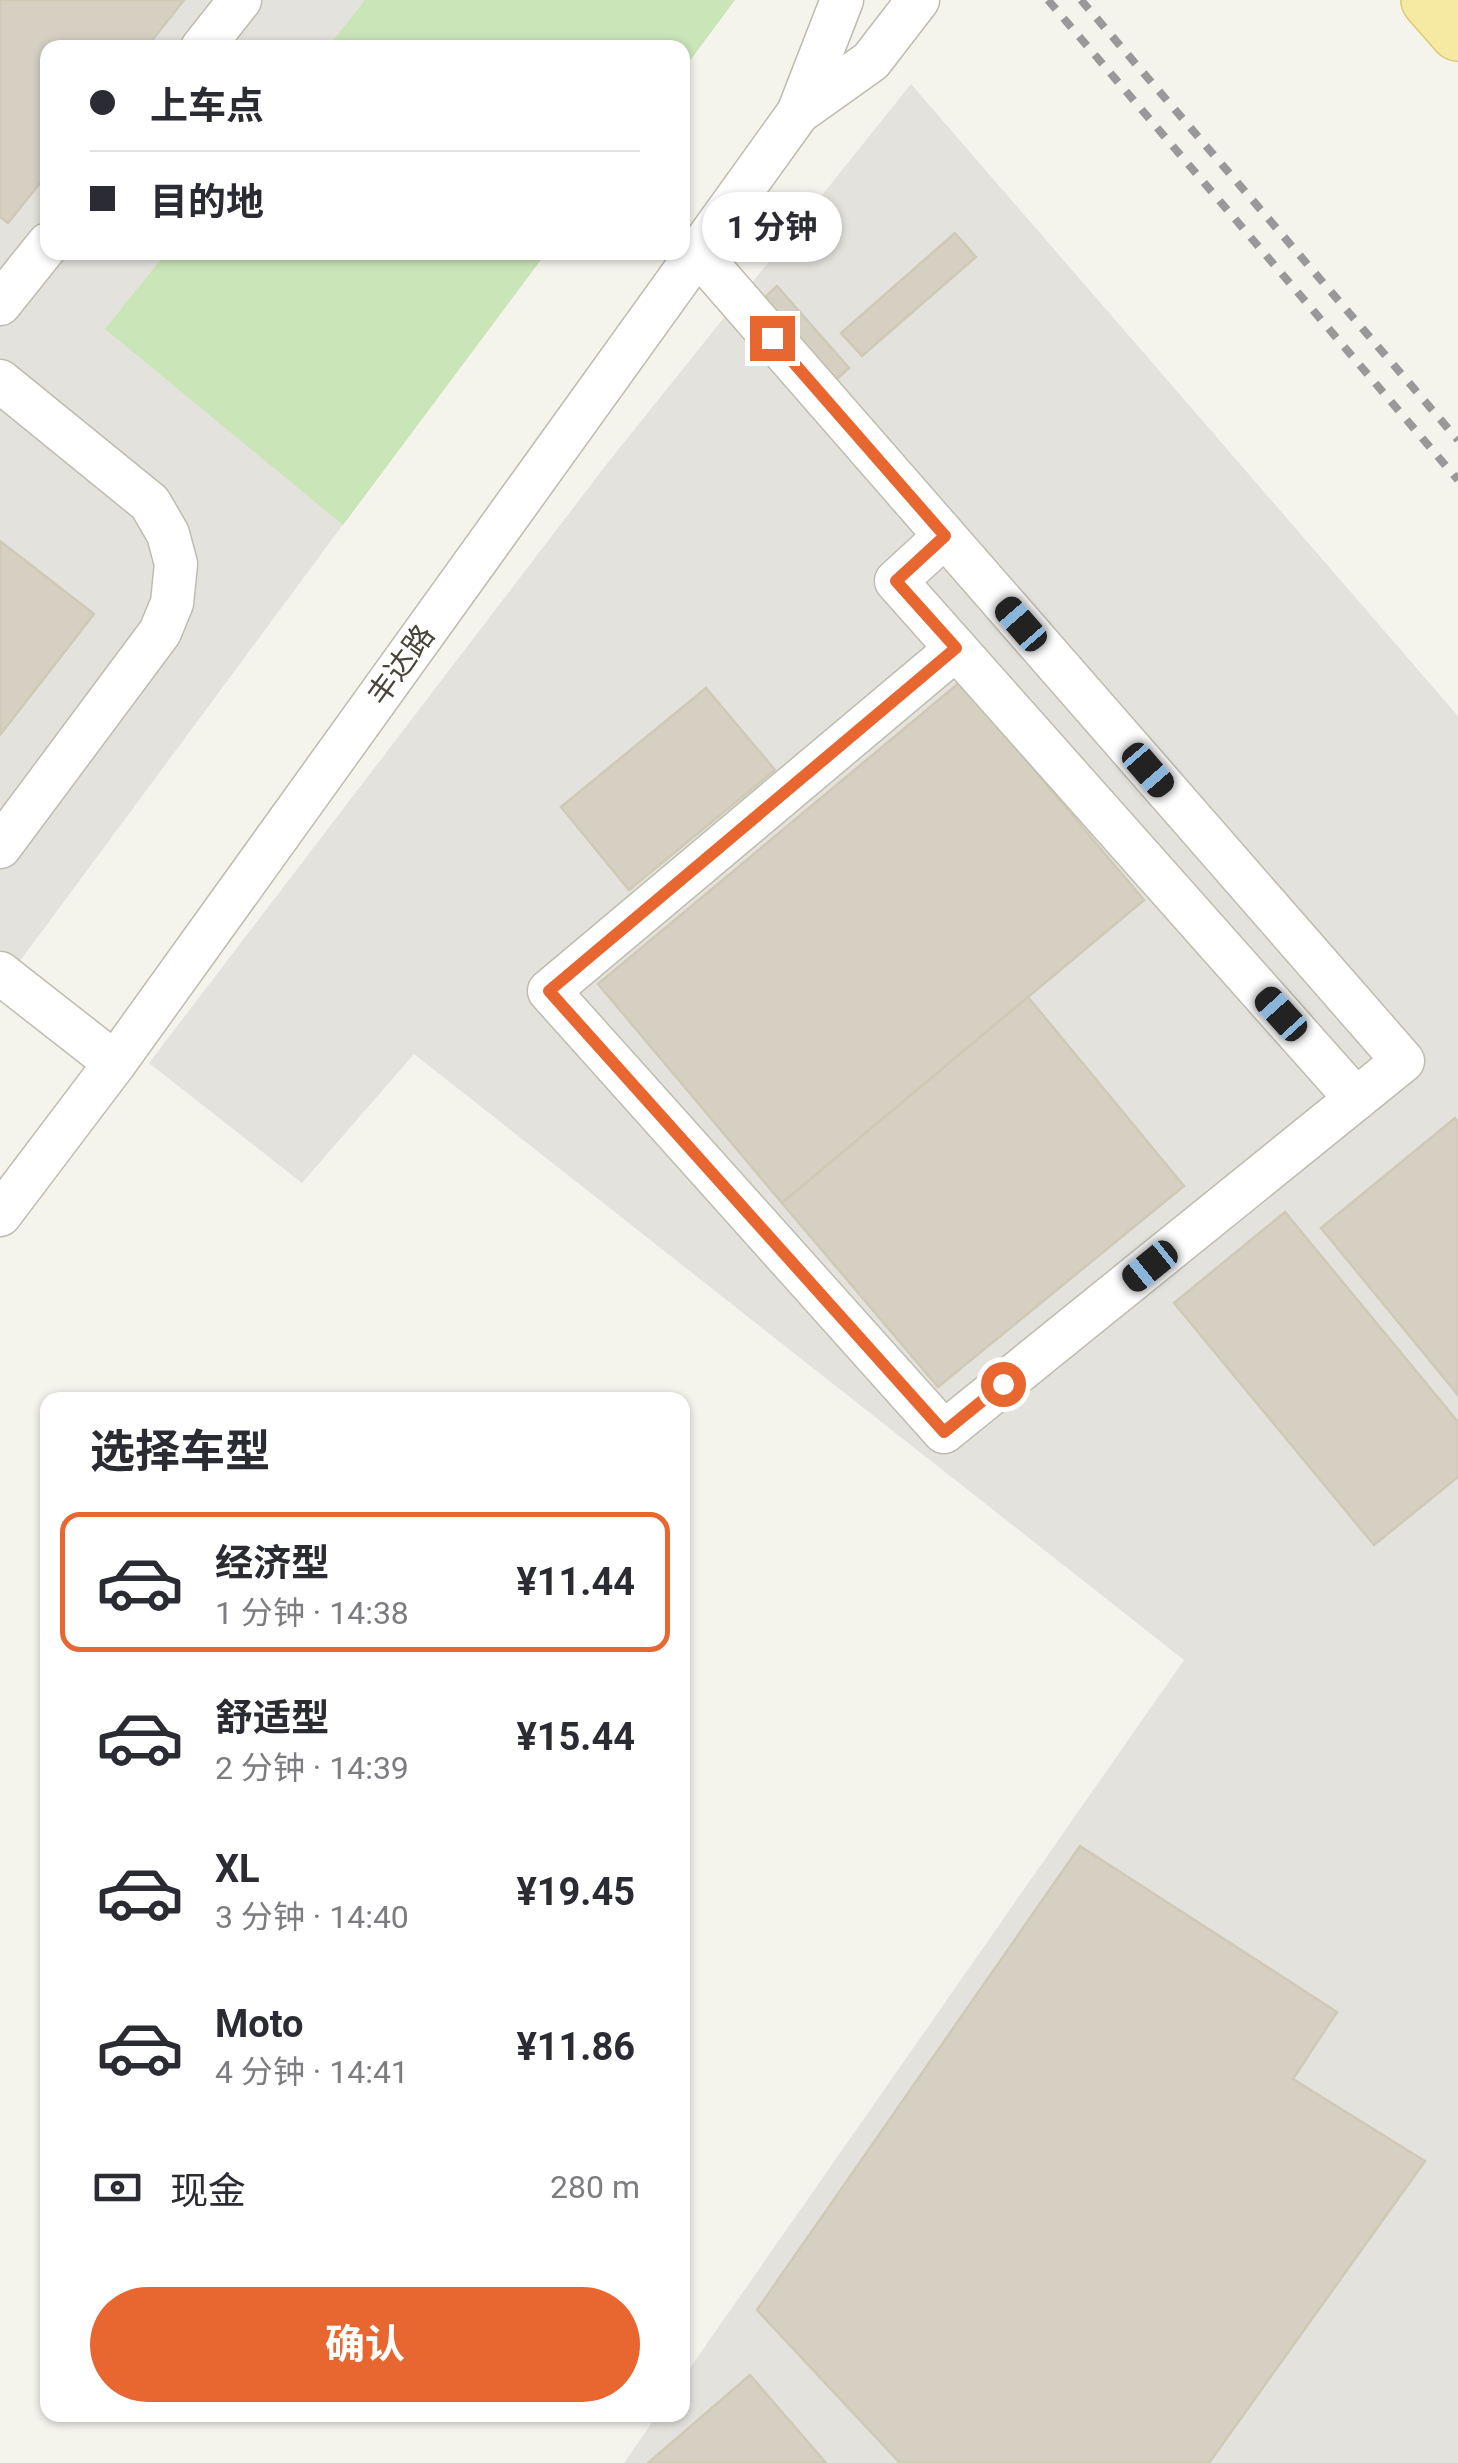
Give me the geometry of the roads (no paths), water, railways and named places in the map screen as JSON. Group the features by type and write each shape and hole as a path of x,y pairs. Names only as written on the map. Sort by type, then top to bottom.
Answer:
{"main road":[{"path":"1429,0 1458,33"}],"street":[{"path":"208,40 240,0"},
{"name":"丰达路","path":"0,1215 798,113 842,0"},
{"name":"丰达路","path":"798,113 871,61 918,0"},
{"path":"698,253 1403,1061 944,1432 549,991 956,648"},
{"path":"0,304 40,254"},
{"path":"0,382 150,503 168,534 176,564 172,602 160,632 0,847"},
{"path":"945,536 896,581 1356,1099"},
{"path":"0,973 114,1062"}],"railway":[{"path":"1048,0 1458,480"},
{"path":"1081,0 1458,440"}]}
